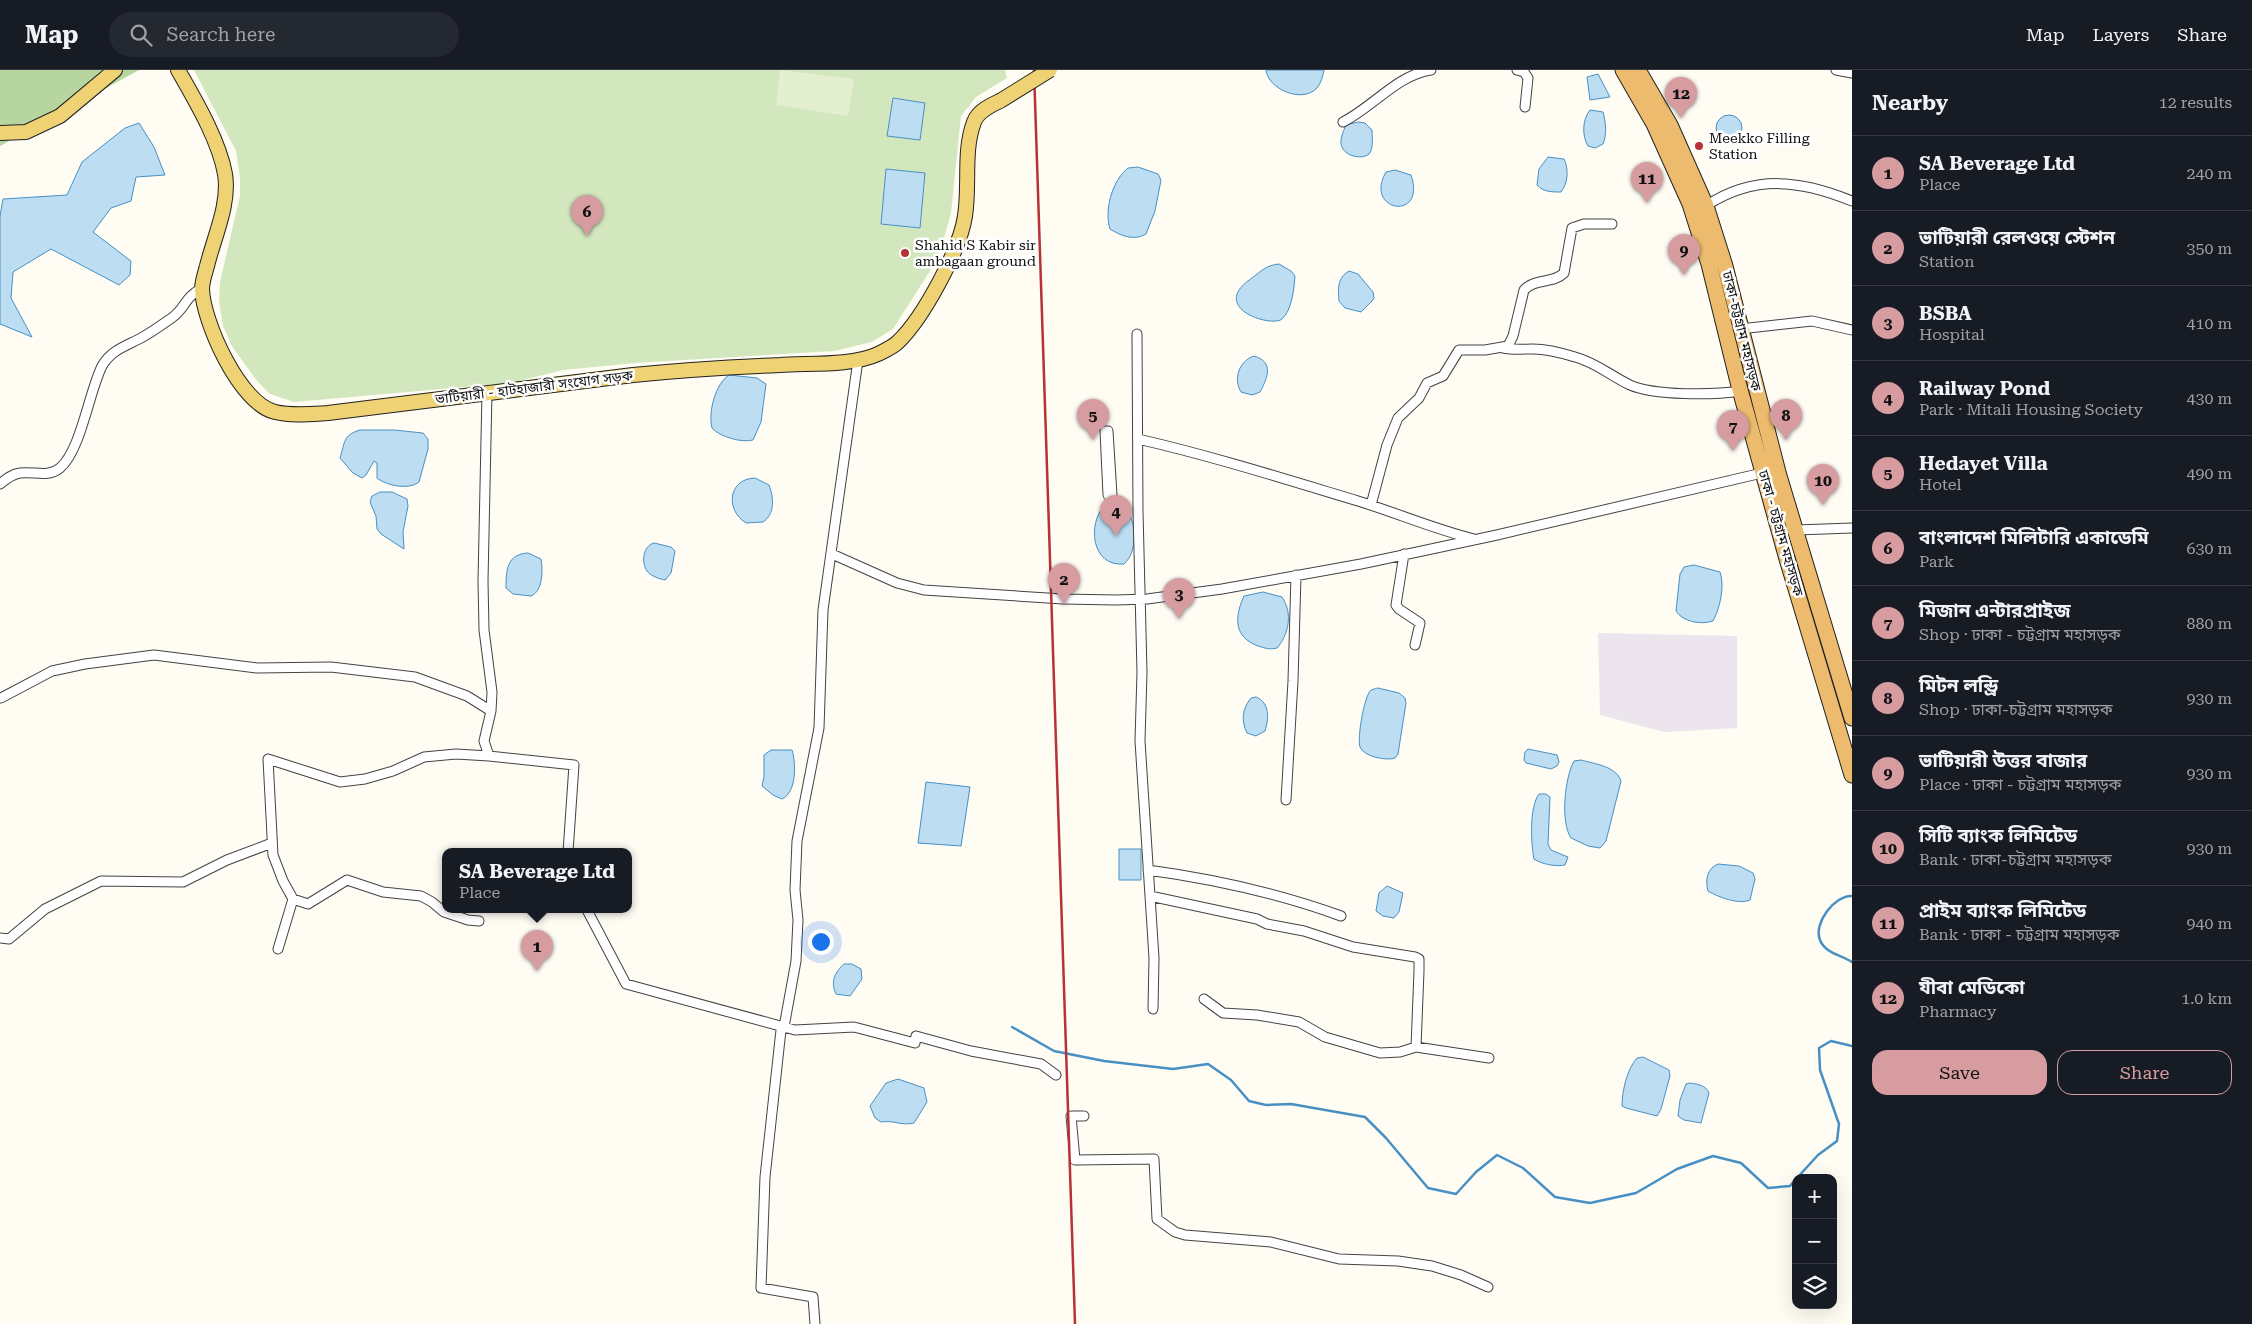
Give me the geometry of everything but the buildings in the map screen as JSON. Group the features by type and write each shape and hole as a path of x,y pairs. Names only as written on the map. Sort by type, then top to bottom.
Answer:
{"highway":[{"name":"ঢাকা - চট্টগ্রাম মহাসড়ক","path":"1623,70 1654,124 1690,204 1709,264 1762,473 1852,775"},
{"name":"ঢাকা-চট্টগ্রাম মহাসড়ক","path":"1638,70 1670,125 1706,206 1725,266 1740,329 1803,561 1852,718"}],"main road":[{"path":"0,134 26,132 60,116 115,70"},
{"name":"ভাটিয়ারী - হাটহাজারী সংযোগ সড়ক","path":"178,70 217,149 225,174 226,193 223,208 202,288 213,334 236,377 253,398 273,412 298,414 328,413 487,392 682,370 858,360 878,354 897,342 917,317 941,278 956,248 965,216 968,146 975,120 986,108 1050,70"}],"street":[{"path":"1343,122 1359,114 1404,79 1431,70"},
{"path":"1517,70 1527,73 1525,107"},
{"path":"1836,70 1852,73"},
{"path":"1706,206 1715,200 1764,183 1815,188 1852,201"},
{"path":"1371,505 1387,445 1398,418 1414,404 1427,383 1443,376 1459,350 1485,350 1508,346 1511,341 1524,290 1529,285 1554,280 1564,273 1572,228 1584,224 1612,224"},
{"path":"0,484 11,475 20,473 48,474 59,468 67,459 79,433 102,366 113,352 166,322 178,313 190,294 202,288"},
{"path":"1740,329 1812,321 1852,330"},
{"path":"1137,334 1142,672 1140,741 1154,958 1153,1009"},
{"path":"1500,348 1512,350 1535,349 1577,357 1630,385 1651,391 1717,393 1741,391"},
{"path":"815,1324 813,1297 761,1288 765,1176 781,1030 784,1027 796,961 798,920 795,890 797,841 819,728 821,642 858,360"},
{"path":"487,392 483,598 484,630 492,692 491,711 484,741 489,756"},
{"path":"1105,431 1108,431 1112,495 1108,495 1108,486 1105,431"},
{"path":"1138,440 1261,472 1371,505 1425,525 1477,540"},
{"path":"832,554 898,583 924,590 1046,598 1140,599 1222,589 1361,564 1477,540 1762,473"},
{"path":"1796,530 1852,528"},
{"path":"1404,554 1396,605 1420,623 1415,645"},
{"path":"1286,800 1293,681 1296,575"},
{"path":"1,698 52,671 85,664 154,655 257,668 330,667 415,677 467,696 491,711"},
{"path":"442,910 421,896 383,892 347,880 308,904 293,899 283,881 273,855 268,759 340,782 393,771 424,757 456,754 574,765 568,848"},
{"path":"0,938 9,939 46,910 101,881 183,882 227,860 272,843"},
{"path":"1148,870 1200,877 1243,886 1302,901 1341,916"},
{"path":"1150,896 1257,919 1267,924 1304,931 1353,947 1419,959 1416,1047"},
{"path":"278,950 293,899"},
{"path":"447,913 468,920 479,921"},
{"path":"589,913 626,984 795,1030 854,1027 915,1043 916,1036 971,1051 1041,1064 1056,1075"},
{"path":"1204,999 1223,1013 1258,1015 1299,1022 1325,1038 1380,1053 1400,1052 1416,1047 1489,1058"},
{"path":"1084,1116 1071,1116 1074,1160 1154,1159 1157,1219 1175,1232 1185,1235 1270,1242 1339,1259 1398,1261 1432,1266 1461,1275 1488,1287"}],"shaded area":[{"path":"1598,633 1737,636 1737,728 1664,732 1600,715"}],"green space":[{"path":"0,70 139,70 0,146"},
{"path":"194,70 1005,70 1007,78 976,97 961,116 951,213 943,242 930,271 893,329 872,342 834,351 635,363 563,370 511,383 294,402 270,394 258,382 233,348 223,326 219,302 220,282 240,196 240,178 236,151"},
{"path":"780,70 854,79 848,116 776,105"}],"water":[{"path":"1266,70 1324,70 1317,88 1311,93 1303,95 1287,92 1279,88 1268,77"},
{"path":"1598,74 1610,97 1590,100 1587,77"},
{"path":"893,98 925,103 920,140 887,136"},
{"path":"1590,110 1603,112 1605,124 1603,144 1595,148 1588,146 1584,133 1585,118"},
{"path":"1729,115 1738,119 1742,128 1738,137 1729,141 1720,137 1716,128 1720,119"},
{"path":"1358,122 1365,123 1372,130 1372,149 1369,154 1363,157 1348,154 1343,149 1341,143 1346,125"},
{"path":"139,123 154,147 165,175 136,177 131,201 111,208 93,232 131,261 130,275 119,285 51,249 13,272 11,298 32,337 0,324 0,216 3,199 67,195 82,162 125,128"},
{"path":"1548,157 1564,159 1566,163 1566,180 1561,192 1551,192 1537,185 1539,169"},
{"path":"1138,167 1158,174 1161,180 1155,211 1146,234 1137,237 1123,236 1110,229 1108,221 1109,205 1114,188 1122,174 1128,168"},
{"path":"886,169 925,173 920,228 881,224"},
{"path":"1395,170 1411,175 1414,190 1411,200 1404,205 1396,206 1388,203 1382,196 1381,186 1386,172"},
{"path":"1279,264 1291,271 1295,276 1292,299 1285,315 1282,319 1276,321 1267,321 1246,313 1239,307 1236,298 1240,289 1264,269"},
{"path":"1349,271 1358,274 1373,292 1374,298 1361,312 1345,308 1339,301 1340,280"},
{"path":"1254,356 1264,362 1268,371 1260,392 1252,395 1241,392 1238,376 1241,366"},
{"path":"729,375 757,378 766,384 761,422 753,440 743,441 731,438 720,434 712,428 711,415 716,392 724,379"},
{"path":"360,430 394,430 423,433 428,439 428,449 419,482 410,486 404,486 392,485 381,481 377,478 377,463 374,461 366,475 362,478 353,473 340,458 344,443 350,434"},
{"path":"755,478 769,485 772,495 770,515 763,522 746,523 735,511 732,496 739,484"},
{"path":"380,492 392,492 407,499 408,506 403,532 404,549 381,534 377,529 376,516 370,502 372,496"},
{"path":"1105,505 1125,509 1132,521 1134,544 1129,559 1124,564 1113,563 1105,559 1095,542 1096,522 1099,513"},
{"path":"654,543 671,547 675,551 671,573 665,580 651,574 645,567 645,551 647,547"},
{"path":"528,553 541,559 542,574 540,585 538,590 531,596 513,594 506,588 507,569 516,556"},
{"path":"1694,565 1720,572 1722,584 1721,597 1713,621 1693,622 1683,618 1676,611 1680,574 1684,567"},
{"path":"1263,592 1282,597 1288,610 1287,630 1277,648 1265,648 1250,642 1240,632 1238,626 1239,612 1244,596"},
{"path":"1378,688 1399,693 1405,698 1406,703 1398,754 1395,758 1391,759 1371,756 1362,750 1359,742 1360,727 1368,694 1371,690"},
{"path":"1256,697 1264,703 1268,716 1265,731 1256,736 1247,733 1243,720 1248,702 1251,698"},
{"path":"1528,749 1557,755 1559,762 1557,766 1551,769 1526,763 1524,760 1525,752"},
{"path":"771,750 792,750 795,769 793,784 787,795 782,799 773,795 762,786 764,755"},
{"path":"1581,760 1610,769 1615,772 1621,781 1606,841 1600,848 1588,846 1571,838 1568,831 1565,811 1566,788 1574,761"},
{"path":"926,782 970,787 961,846 918,843"},
{"path":"1539,794 1546,794 1550,797 1548,844 1551,850 1568,857 1565,865 1549,865 1534,859 1532,816"},
{"path":"1119,849 1141,849 1141,880 1119,880"},
{"path":"1718,864 1739,866 1753,873 1755,879 1750,900 1735,901 1708,891 1709,872 1711,868"},
{"path":"1387,886 1403,893 1399,912 1394,918 1383,916 1376,911 1379,893"},
{"path":"844,964 852,964 861,969 862,979 850,996 836,994 833,985 838,970"},
{"path":"1643,1057 1669,1070 1670,1076 1661,1109 1657,1116 1622,1106 1624,1087 1630,1068 1637,1058"},
{"path":"898,1079 924,1088 927,1102 914,1123 881,1122 875,1118 870,1106 886,1083"},
{"path":"1686,1084 1698,1084 1708,1090 1709,1093 1701,1123 1684,1120 1678,1116 1680,1100"}],"waterway":[{"path":"1852,896 1839,900 1827,911 1819,933 1820,940 1826,948 1852,962"},
{"path":"1012,1027 1054,1051 1104,1061 1173,1069 1208,1064 1231,1080 1249,1101 1266,1105 1291,1104 1365,1117 1386,1138 1428,1188 1456,1194 1476,1172 1497,1155 1523,1168 1555,1197 1590,1203 1636,1193 1677,1169 1713,1156 1741,1163 1768,1188 1790,1186 1792,1184"},
{"path":"1801,1174 1818,1155 1837,1141 1839,1124 1820,1070 1819,1048 1831,1041 1852,1046"}],"railway":[{"path":"1034,70 1075,1324"}],"place":[{"name":"যীবা মেডিকো","path":"1681,118"},
{"name":"Meekko Filling Station","path":"1699,146"},
{"name":"প্রাইম ব্যাংক লিমিটেড","path":"1647,203"},
{"name":"বাংলাদেশ মিলিটারি একাডেমি","path":"587,236"},
{"name":"Shahid S Kabir sir ambagaan ground","path":"905,253"},
{"name":"ভাটিয়ারী উত্তর বাজার","path":"1684,275"},
{"name":"Hedayet Villa","path":"1093,440"},
{"name":"মিটন লন্ড্রি","path":"1786,440"},
{"name":"মিজান এন্টারপ্রাইজ","path":"1733,451"},
{"name":"সিটি ব্যাংক লিমিটেড","path":"1823,505"},
{"name":"Railway Pond","path":"1116,536"},
{"name":"ভাটিয়ারী রেলওয়ে স্টেশন","path":"1064,604"},
{"name":"BSBA","path":"1179,619"},
{"name":"SA Beverage Ltd","path":"537,971"}]}
